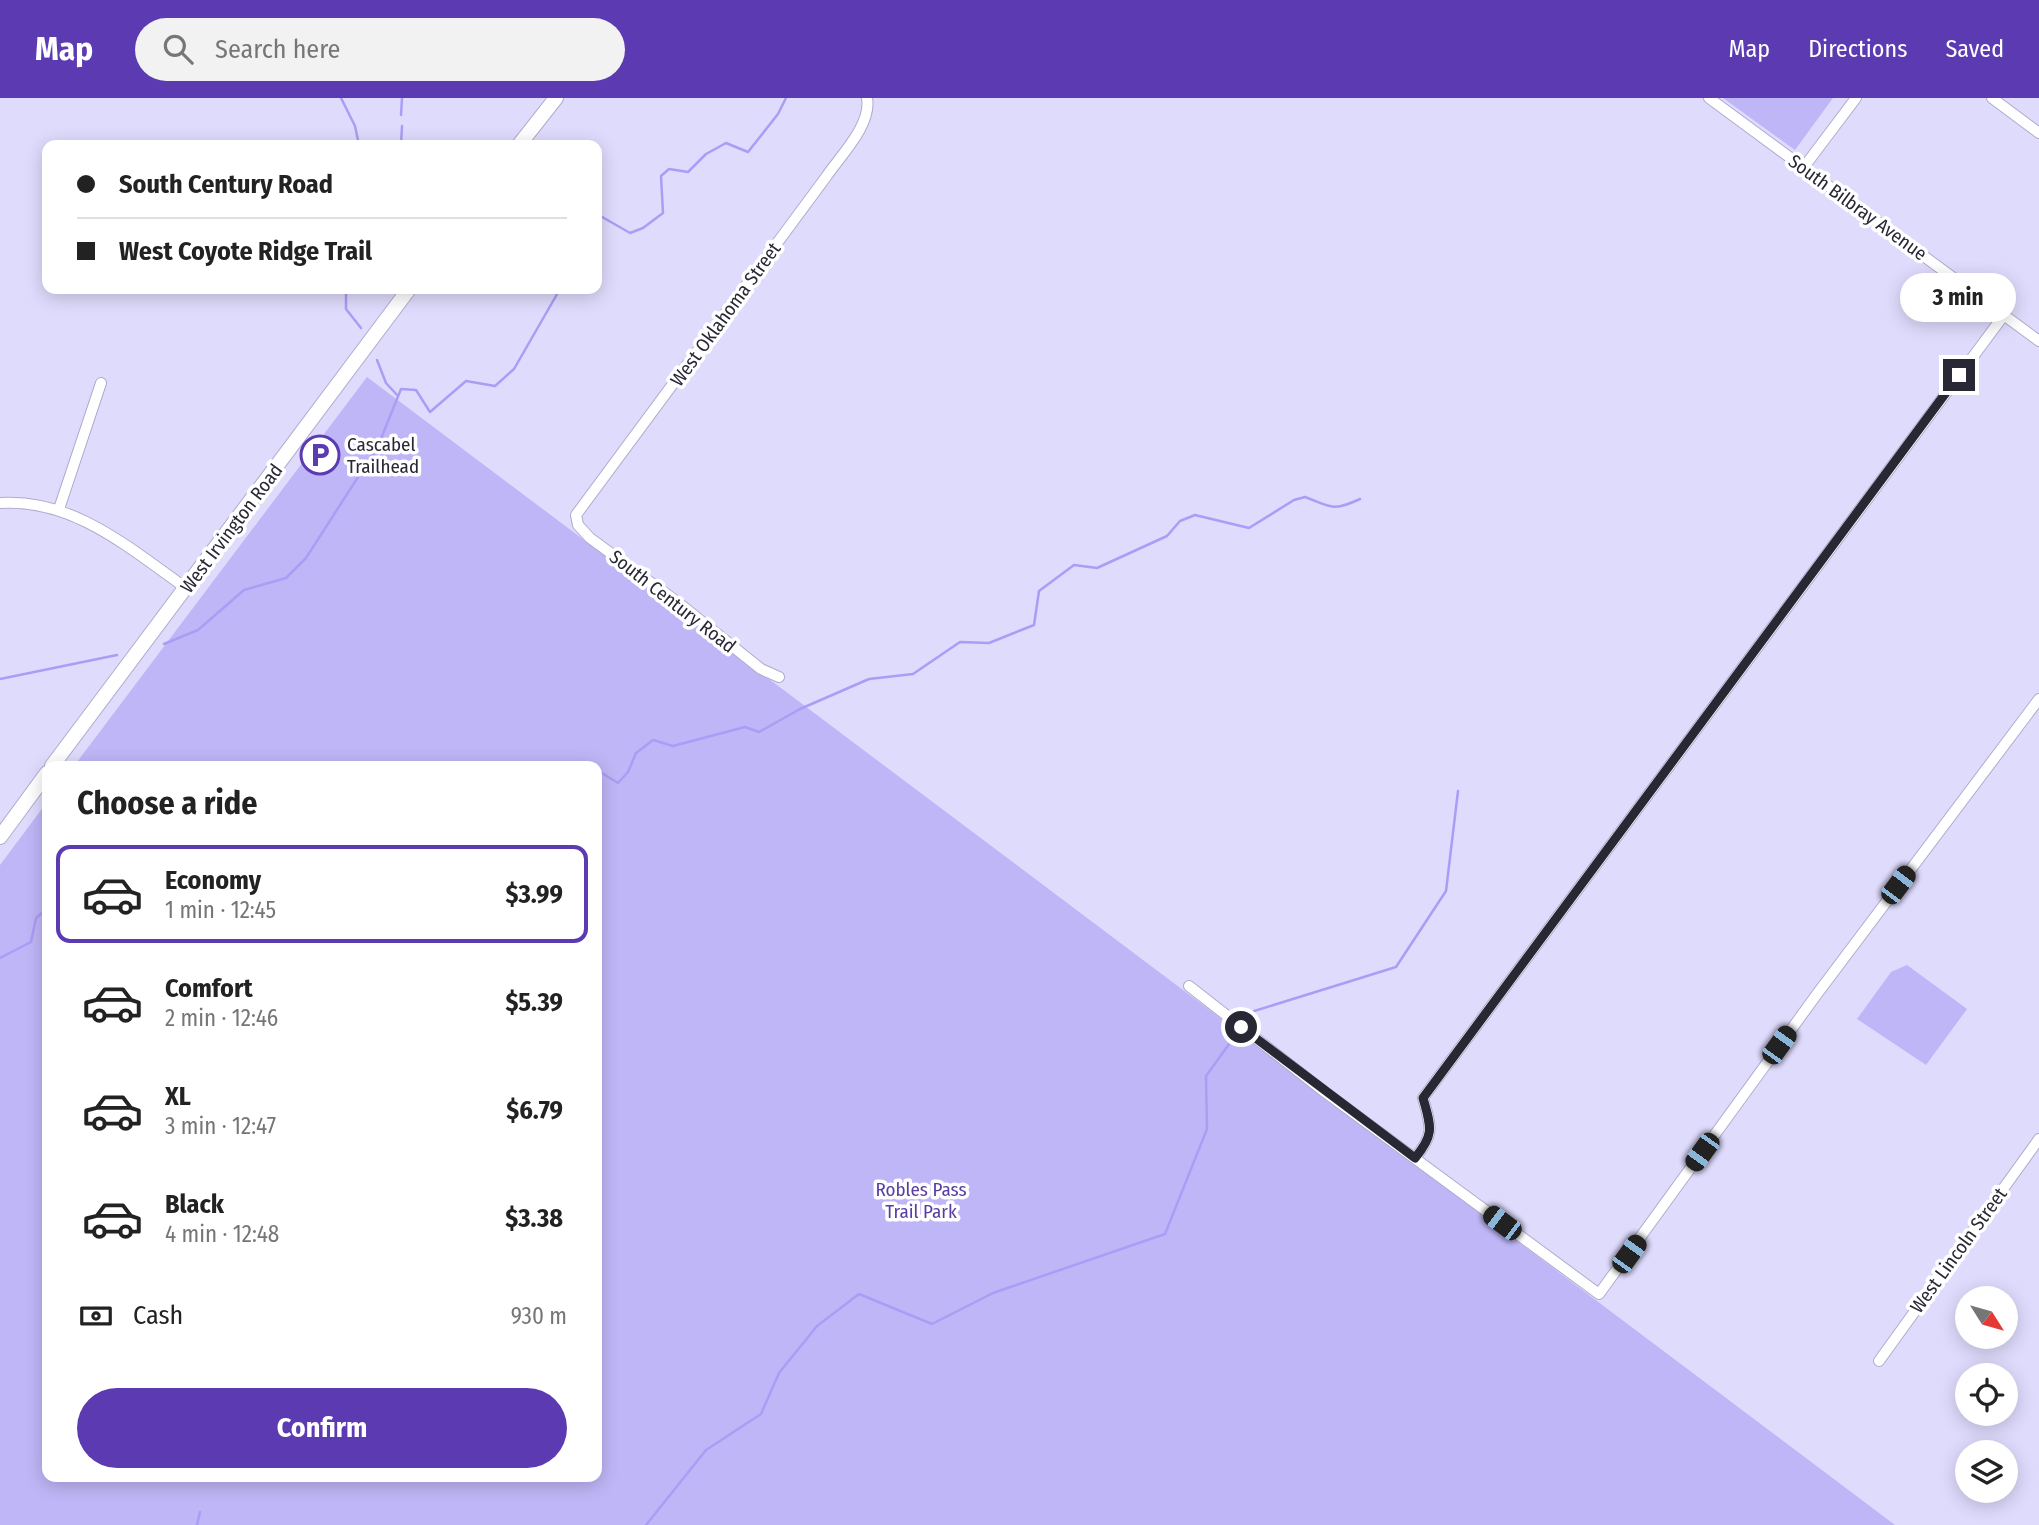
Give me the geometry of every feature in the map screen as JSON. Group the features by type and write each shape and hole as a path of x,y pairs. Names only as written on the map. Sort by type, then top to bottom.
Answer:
{"main road":[{"path":"523,140 556,98"},
{"name":"West Irvington Road","path":"56,761 405,294"},
{"path":"0,837 42,780"}],"street":[{"name":"South Bilbray Avenue","path":"1709,98 2039,341"},
{"path":"1804,167 1856,98"},
{"path":"1992,98 2039,133"},
{"name":"West Oklahoma Street","path":"576,515 826,177 858,131 867,104"},
{"path":"1415,1158 1429,1142 1431,1127 1423,1098 2004,315"},
{"path":"59,509 102,383"},
{"path":"0,503 15,502 59,509 111,534 186,588"},
{"name":"South Century Road","path":"576,515 578,525 590,537 761,669 779,677"},
{"path":"1189,986 1233,1022 1599,1294 1817,994 2039,699"},
{"name":"West Lincoln Street","path":"1879,1361 2039,1139"}],"green space":[{"path":"1723,98 1833,98 1795,150"},
{"name":"Robles Pass Trail Park","path":"367,377 1895,1525 0,1525 0,865 42,809 42,1482 602,1482 602,761 78,761"},
{"path":"1907,965 1967,1009 1926,1065 1857,1019 1891,972"}],"waterway":[{"path":"341,98 355,126 358,140"},
{"path":"401,115 402,98"},
{"path":"602,217 630,233 643,228 663,213 661,176 669,169 688,172 706,154 726,143 748,152 778,114 786,98"},
{"path":"401,140 402,126"},
{"path":"346,294 346,309 361,328"},
{"path":"164,644 198,630 244,590 286,578 306,558 378,446 401,389 416,390 430,412 466,381 495,386 514,369 557,294"},
{"path":"377,360 386,383 398,396"},
{"path":"602,773 618,783 628,772 636,753 653,740 673,746 745,727 759,732 800,709 869,679 913,674 960,642 989,643 1034,625 1039,591 1074,565 1097,568 1167,536 1180,521 1195,515 1249,528 1294,500 1305,497 1332,507 1360,499"},
{"path":"0,679 117,655"},
{"path":"1243,1023 1251,1012 1396,967 1446,891 1458,791"},
{"path":"0,958 31,942 36,918 42,913"},
{"path":"646,1525 706,1450 761,1414 779,1373 817,1326 859,1294 932,1324 993,1293 1165,1234 1207,1129 1206,1076 1240,1029"},
{"path":"197,1525 200,1512"}],"place":[{"name":"Cascabel Trailhead","path":"320,455"}],"route":[{"path":"1241,1027 1415,1158 1429,1142 1431,1127 1423,1098 1959,375"}]}
